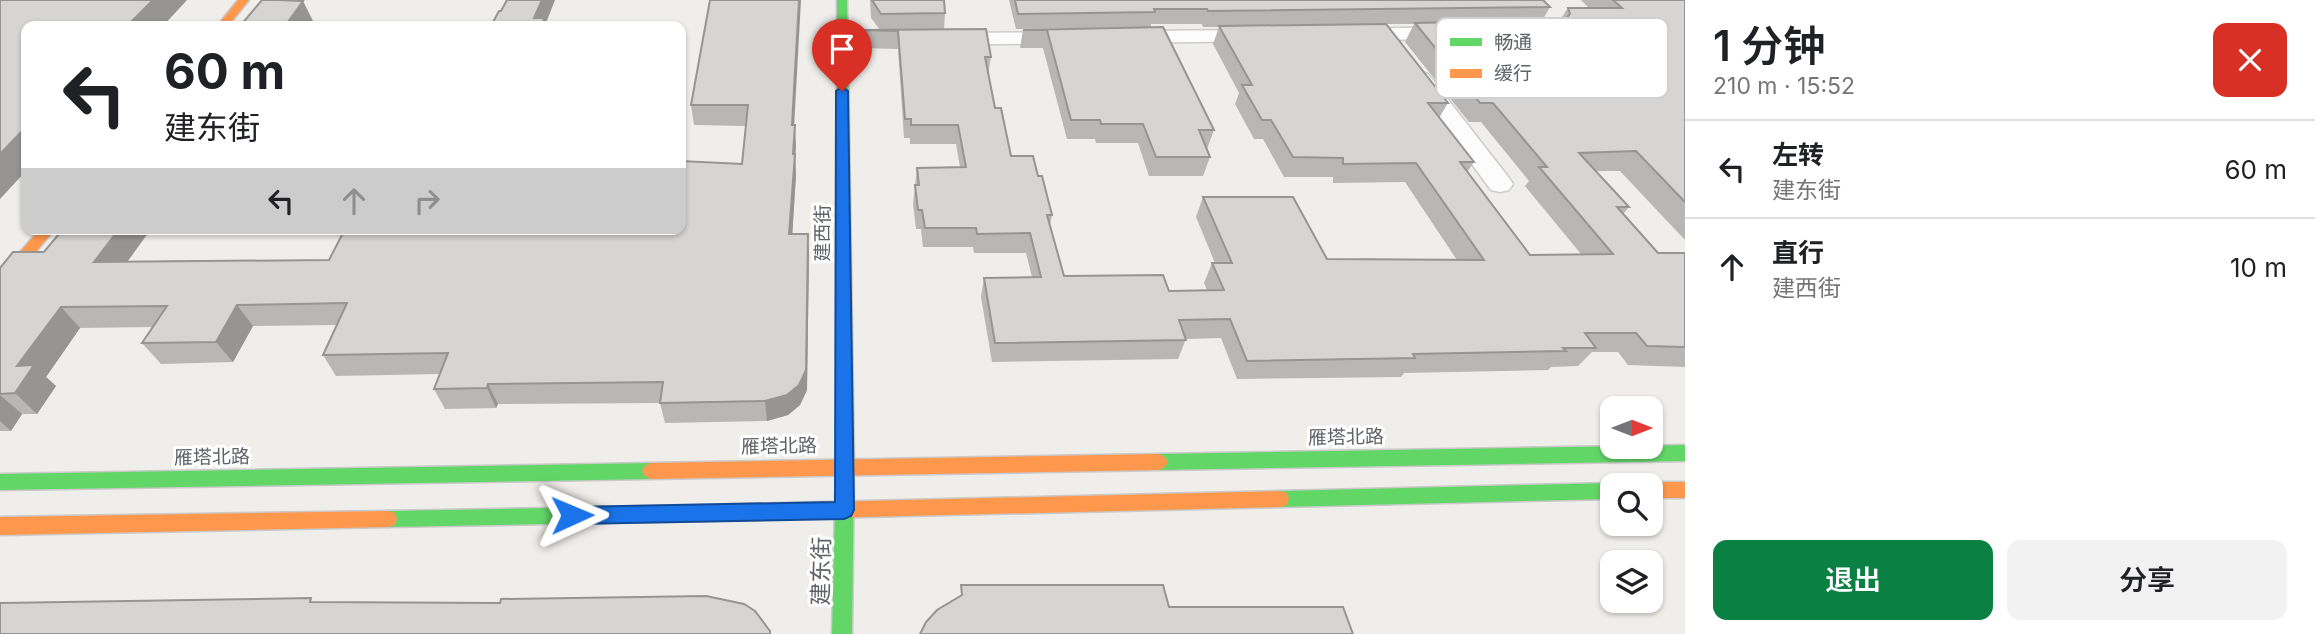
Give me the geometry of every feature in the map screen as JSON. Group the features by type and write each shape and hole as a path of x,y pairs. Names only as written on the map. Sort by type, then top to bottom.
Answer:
{"main road":[{"path":"226,21 244,0"},
{"name":"建西街","path":"842,0 845,466"},
{"path":"0,285 43,235"},
{"name":"雁塔北路","path":"0,482 1685,453"},
{"name":"建东街","path":"842,634 845,466"},
{"path":"1663,490 1685,490"},
{"path":"0,526 844,510 1600,491"}],"street":[{"path":"1330,35 1436,33"},
{"path":"1386,34 1500,184"},
{"path":"1107,37 1274,36"},
{"path":"926,39 1079,37"},
{"path":"842,40 870,39"}],"building":[{"path":"0,0 153,0 132,21 21,21 21,132 0,154"},
{"path":"262,0 303,1 289,21 244,21"},
{"path":"507,0 542,0 534,18 544,18 543,21 494,21"},
{"path":"710,0 799,0 792,125 795,125 795,154 789,234 808,234 806,370 799,385 787,395 765,401 660,403 663,382 488,384 487,388 434,389 448,353 323,355 347,303 237,305 216,342 142,343 167,306 61,307 17,366 34,365 15,393 0,394 0,268 13,252 44,252 58,235 114,235 94,262 329,260 342,235 686,235 686,161 742,164 748,105 691,105"},
{"path":"872,0 944,0 945,13 881,14"},
{"path":"1015,0 1543,0 1550,7 1208,11 1154,9 1155,12 1018,14"},
{"path":"1613,0 1685,0 1685,202 1636,151 1579,153 1629,207 1617,207 1658,253 1685,253 1685,347 1647,346 1636,333 1585,333 1596,348 1413,354 1415,358 1247,361 1230,319 1179,320 1186,340 995,343 984,278 1041,277 1030,233 977,234 976,228 925,228 922,210 918,210 915,185 919,185 917,168 966,167 958,125 911,125 911,119 905,119 898,31 859,30 986,29 991,57 985,57 995,108 1001,108 1011,156 1033,156 1038,176 1042,176 1052,215 1047,215 1064,276 1163,275 1169,291 1224,290 1212,263 1232,263 1203,197 1293,197 1327,259 1484,260 1416,163 1343,164 1343,158 1293,157 1271,120 1262,120 1242,85 1252,85 1219,26 1386,24 1436,88 1436,98 1444,98 1448,103 1428,103 1474,162 1460,162 1530,255 1613,254 1539,167 1547,167 1493,103 1480,103 1476,98 1668,98 1668,18 1567,18 1570,14 1568,8 1622,8"},
{"path":"1415,23 1436,23 1436,49"},
{"path":"1163,27 1214,130 1199,130 1210,157 1156,157 1143,124 1101,124 1100,120 1071,120 1047,30 1023,30"},
{"path":"961,585 1163,585 1169,607 1343,607 1353,634 920,634 937,610 962,595"},
{"path":"706,596 744,604 755,611 770,634 0,634 0,603 311,598 310,602 500,603 501,599"}],"traffic: fast":[{"path":"842,0 845,466 842,634"},
{"path":"1159,462 1685,453"},
{"path":"0,482 651,471"},
{"path":"1280,499 1600,491"},
{"path":"388,519 703,513"}],"traffic: slow":[{"path":"226,21 244,0"},
{"path":"0,285 43,235"},
{"path":"651,471 1159,462"},
{"path":"1663,490 1685,490"},
{"path":"703,513 1280,499"},
{"path":"0,526 388,519"}],"route":[{"path":"572,515 844,510 842,91"}]}
